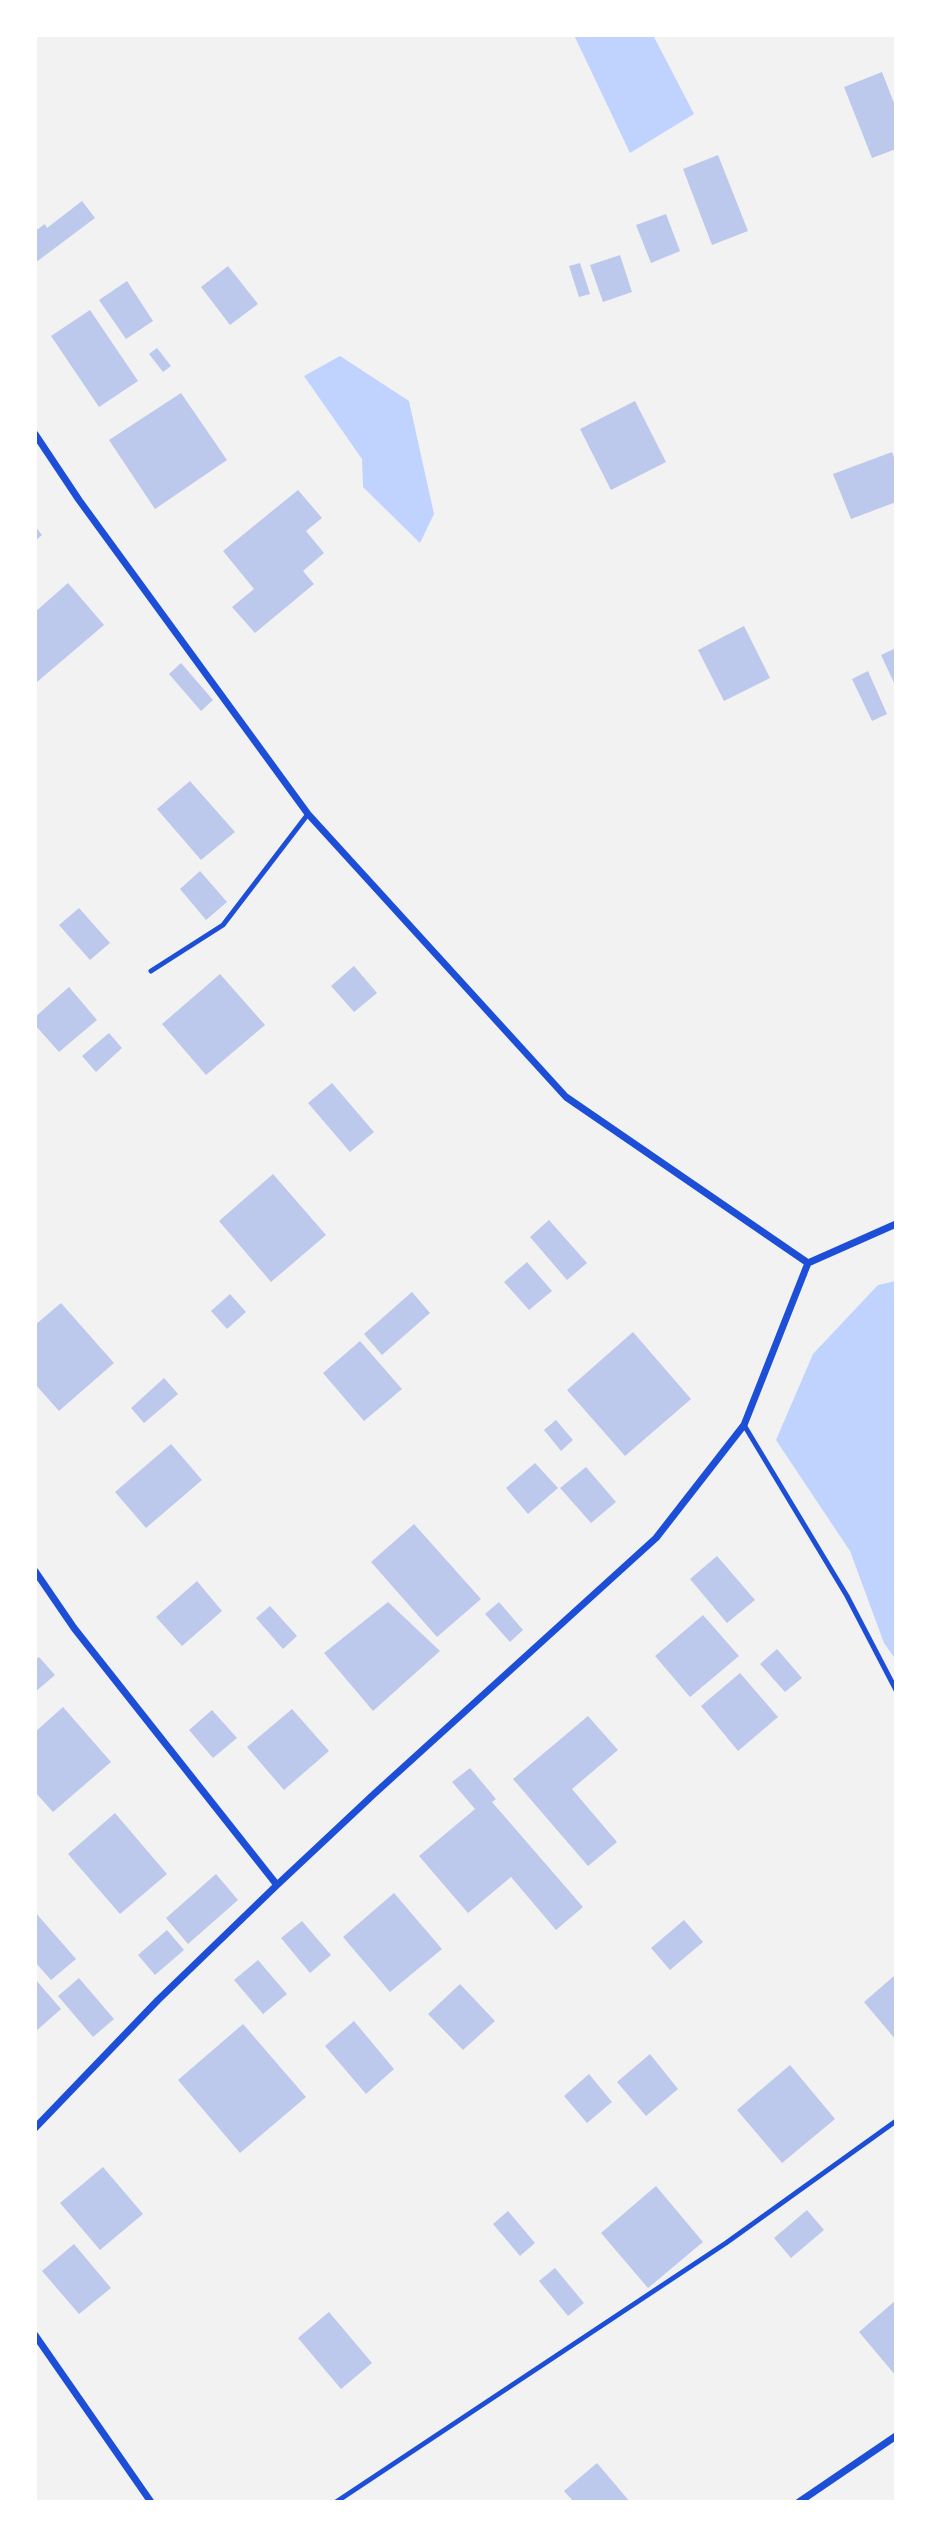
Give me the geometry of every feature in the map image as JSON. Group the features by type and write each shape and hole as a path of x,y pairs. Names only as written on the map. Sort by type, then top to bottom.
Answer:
{"street":[{"path":"35,434 87,511 308,814 566,1097 808,1263"},
{"path":"35,2129 158,2000 277,1885 656,1538 744,1425 808,1263 896,1224"},
{"path":"35,1571 74,1628 277,1885"},
{"path":"35,2335 151,2502"},
{"path":"799,2502 896,2436"}],"lane":[{"path":"151,971 223,925 308,814"},
{"path":"744,1425 847,1596 896,1690"},
{"path":"336,2502 726,2243 896,2121"}],"water":[{"path":"574,35 653,35 694,114 630,153"},
{"path":"340,356 409,401 434,514 420,543 363,487 362,459 304,376"},
{"path":"896,1281 896,1660 884,1643 850,1551 776,1440 813,1354 878,1285"}],"building":[{"path":"882,72 896,108 896,149 872,158 844,87"},
{"path":"718,155 748,231 712,245 683,169"},
{"path":"82,201 95,218 35,263 35,231 45,224 47,228"},
{"path":"666,214 680,251 651,263 636,225"},
{"path":"620,255 632,292 603,302 590,265"},
{"path":"580,263 590,294 579,297 569,266"},
{"path":"228,266 258,304 230,325 201,287"},
{"path":"127,281 153,321 126,339 99,300"},
{"path":"90,310 138,381 99,407 51,336"},
{"path":"157,348 171,366 163,372 149,354"},
{"path":"181,393 227,460 155,509 109,440"},
{"path":"635,401 666,462 611,490 580,429"},
{"path":"892,452 896,463 896,502 851,519 833,474"},
{"path":"298,490 322,518 306,531 324,553 303,571 314,584 255,633 232,607 254,589 223,551"},
{"path":"35,526 42,535 35,541"},
{"path":"68,583 104,625 37,682 35,612"},
{"path":"744,626 770,678 724,701 698,650"},
{"path":"896,648 896,687 881,655"},
{"path":"181,663 213,700 201,711 169,674"},
{"path":"868,671 887,714 872,721 852,679"},
{"path":"190,781 235,832 201,860 157,809"},
{"path":"200,871 227,902 206,920 180,889"},
{"path":"79,908 110,943 90,960 59,925"},
{"path":"354,966 377,993 354,1012 331,986"},
{"path":"220,974 265,1025 206,1075 162,1024"},
{"path":"69,987 97,1020 59,1052 35,1025 35,1017"},
{"path":"109,1033 122,1048 96,1072 82,1056"},
{"path":"332,1083 374,1132 350,1152 308,1103"},
{"path":"273,1174 326,1235 271,1282 219,1221"},
{"path":"549,1220 587,1263 567,1280 530,1237"},
{"path":"527,1262 552,1291 529,1310 504,1282"},
{"path":"412,1292 430,1313 382,1355 364,1334"},
{"path":"230,1294 246,1312 227,1329 211,1311"},
{"path":"61,1303 114,1363 59,1411 35,1384 35,1325"},
{"path":"633,1332 691,1399 625,1456 567,1390"},
{"path":"360,1341 402,1389 364,1421 323,1373"},
{"path":"164,1378 178,1394 144,1423 131,1408"},
{"path":"556,1420 573,1440 561,1451 544,1430"},
{"path":"171,1444 202,1480 146,1528 115,1492"},
{"path":"535,1463 558,1488 528,1514 506,1488"},
{"path":"586,1467 616,1502 591,1523 560,1488"},
{"path":"414,1524 481,1599 437,1637 371,1562"},
{"path":"717,1556 755,1600 727,1623 690,1579"},
{"path":"197,1581 222,1611 182,1646 156,1617"},
{"path":"388,1602 440,1651 373,1711 324,1653"},
{"path":"499,1602 523,1630 510,1642 485,1614"},
{"path":"270,1606 297,1636 283,1649 256,1618"},
{"path":"703,1615 739,1656 690,1697 655,1656"},
{"path":"777,1649 802,1678 785,1692 760,1664"},
{"path":"39,1657 55,1675 35,1692 35,1660"},
{"path":"740,1673 778,1717 738,1751 701,1706"},
{"path":"63,1707 111,1762 53,1812 35,1792 35,1732"},
{"path":"292,1709 329,1751 284,1790 247,1747"},
{"path":"212,1710 237,1738 213,1758 189,1730"},
{"path":"588,1716 618,1750 572,1789 617,1842 588,1866 513,1779"},
{"path":"470,1768 496,1799 492,1802 583,1907 556,1930 511,1877 468,1913 419,1856 475,1809 452,1782"},
{"path":"115,1813 167,1874 120,1914 68,1854"},
{"path":"216,1874 238,1900 188,1944 166,1918"},
{"path":"394,1893 442,1949 390,1992 343,1937"},
{"path":"35,1912 76,1959 51,1980 35,1962"},
{"path":"684,1920 703,1942 670,1970 651,1948"},
{"path":"302,1921 331,1955 310,1973 281,1938"},
{"path":"167,1930 184,1950 155,1975 138,1955"},
{"path":"258,1960 287,1994 263,2014 234,1980"},
{"path":"894,1976 896,1979 896,2040 864,2002"},
{"path":"79,1978 114,2019 93,2037 58,1996"},
{"path":"35,1979 61,2009 35,2032"},
{"path":"460,1984 495,2021 463,2050 428,2014"},
{"path":"354,2021 394,2069 366,2094 325,2046"},
{"path":"243,2024 306,2097 240,2153 178,2080"},
{"path":"650,2054 678,2089 646,2116 617,2082"},
{"path":"790,2065 835,2119 782,2163 737,2110"},
{"path":"589,2074 612,2102 587,2123 564,2096"},
{"path":"103,2167 143,2214 100,2250 60,2203"},
{"path":"656,2186 703,2242 648,2288 601,2233"},
{"path":"807,2210 824,2230 791,2258 774,2238"},
{"path":"508,2211 535,2243 520,2256 493,2224"},
{"path":"74,2244 111,2288 79,2314 42,2271"},
{"path":"555,2268 584,2303 568,2316 539,2281"},
{"path":"896,2300 896,2376 859,2332"},
{"path":"329,2312 372,2363 341,2389 298,2338"},
{"path":"597,2463 630,2502 574,2502 564,2491"}]}
